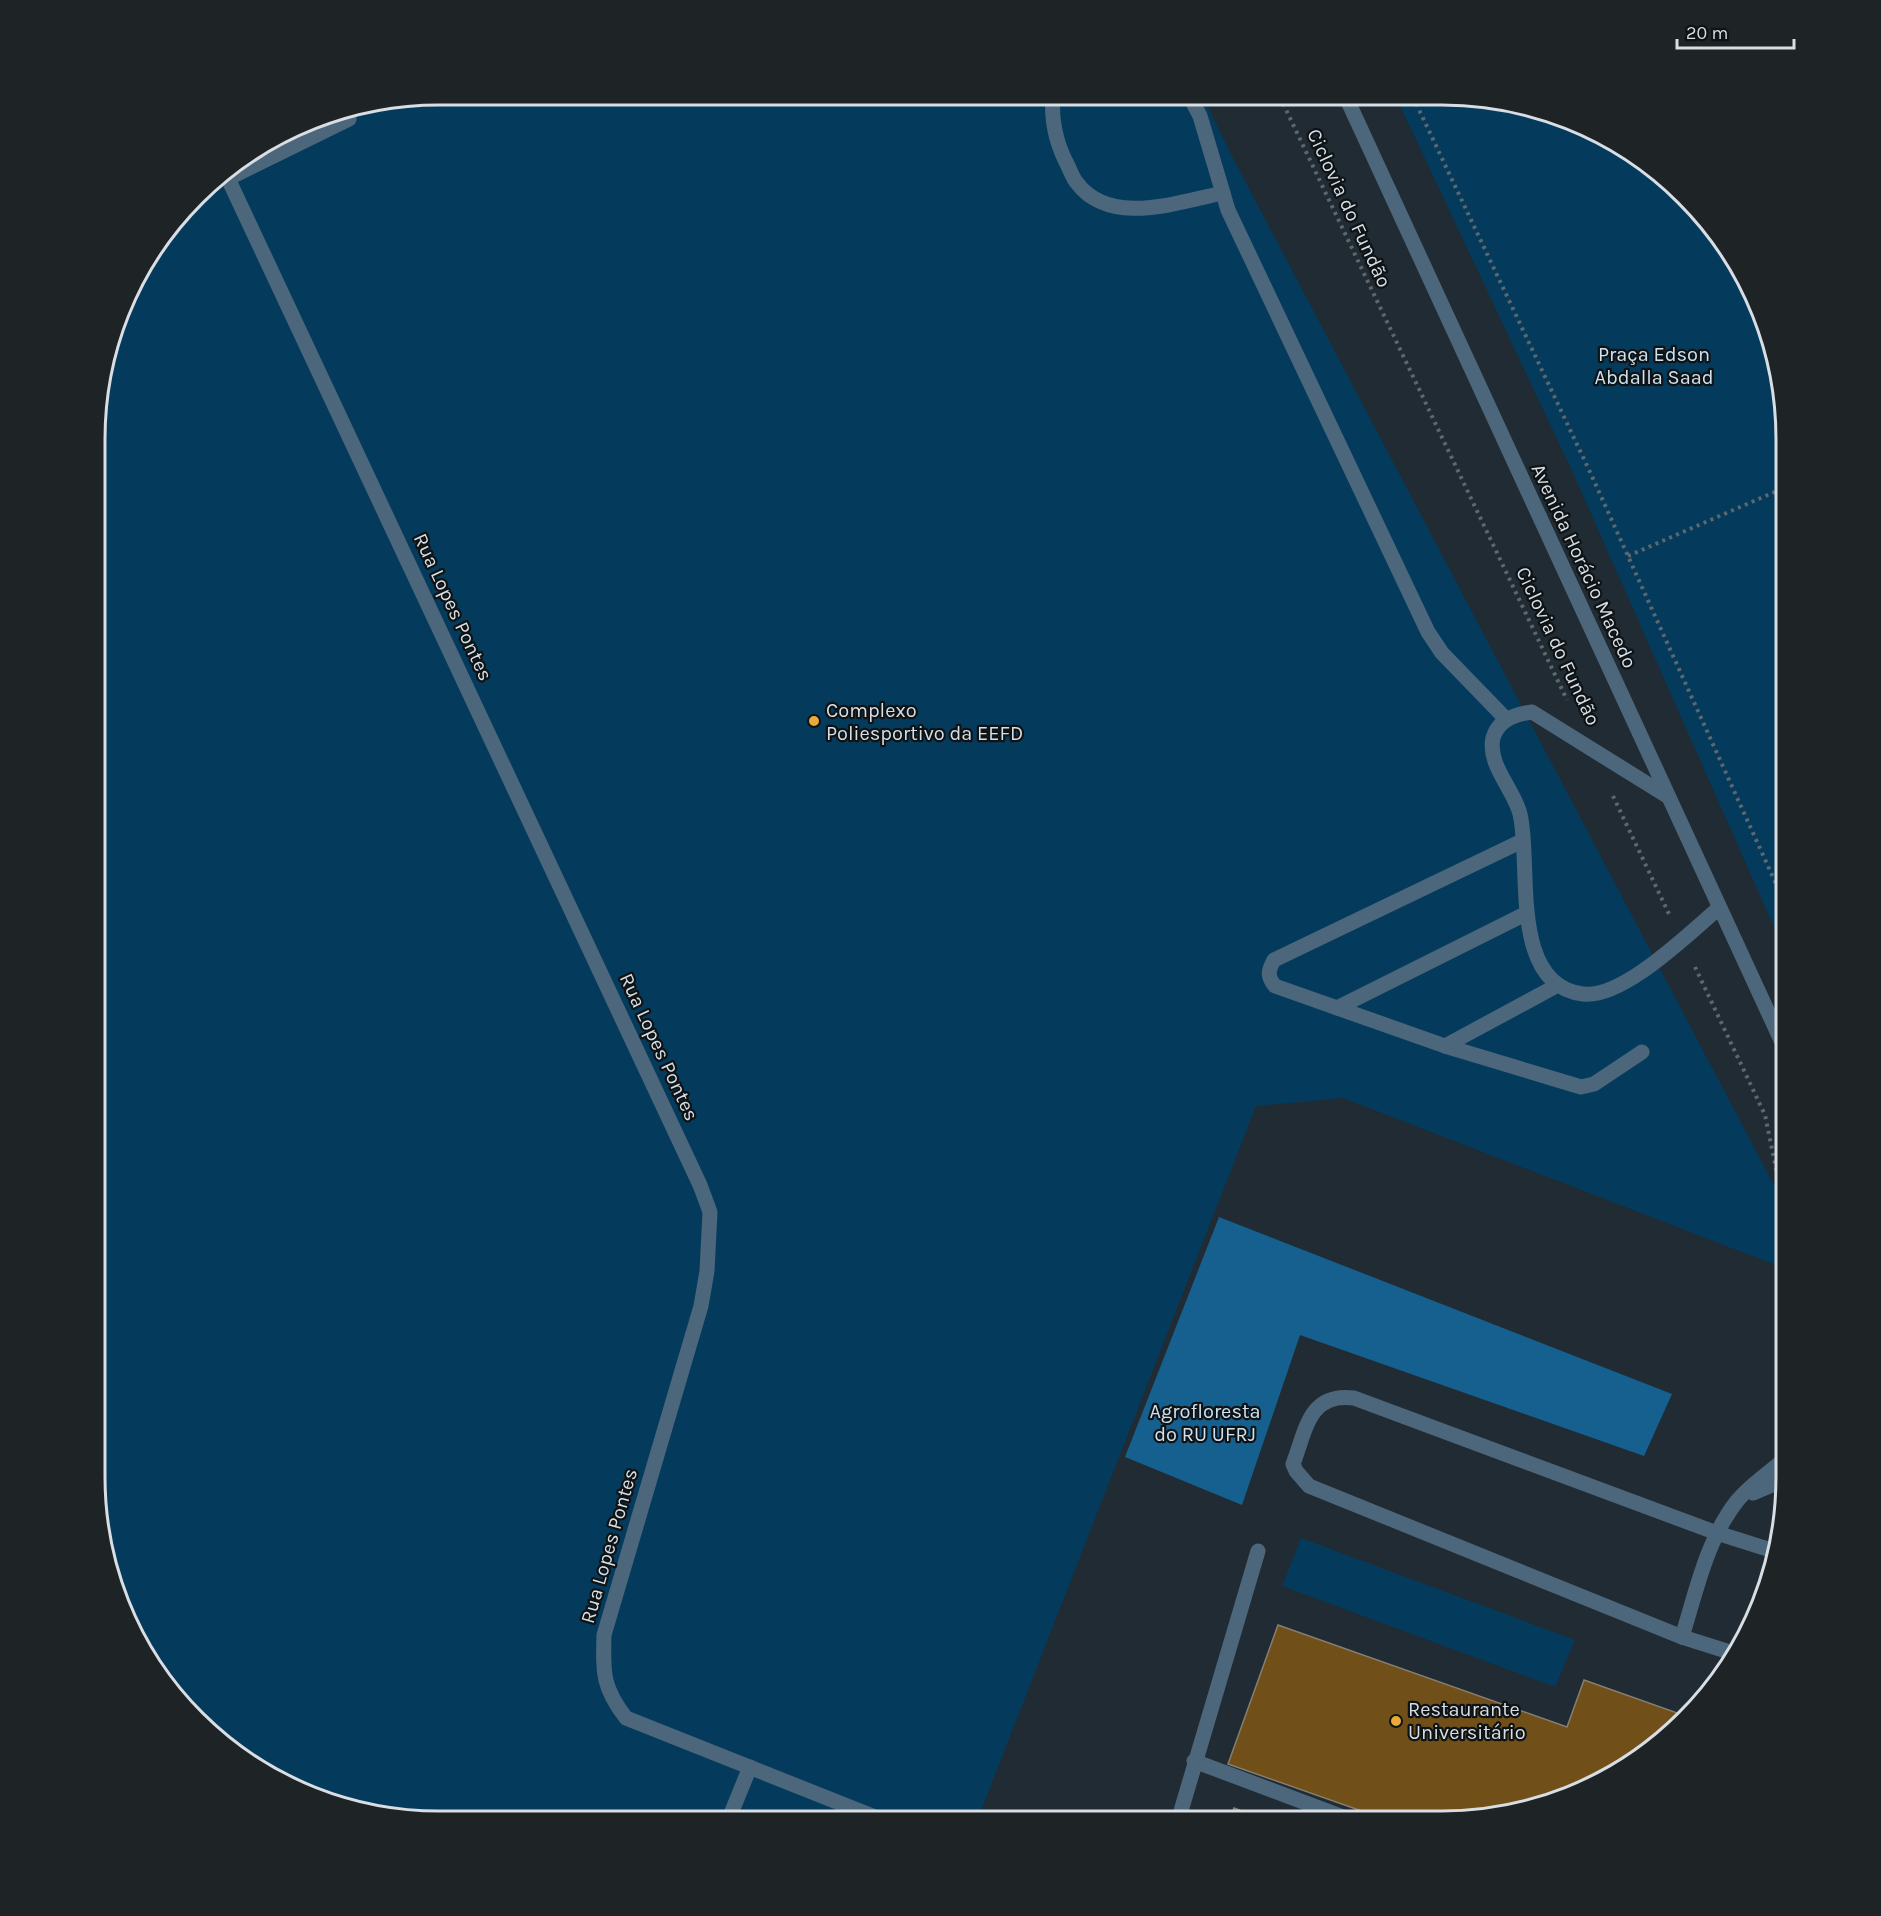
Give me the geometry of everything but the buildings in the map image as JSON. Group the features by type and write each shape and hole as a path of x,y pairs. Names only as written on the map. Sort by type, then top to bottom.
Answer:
{"street":[{"path":"1052,105 1051,115 1061,153 1077,184 1107,206 1144,209 1223,192"},
{"path":"1194,105 1200,117 1228,210 1428,632 1442,653 1506,719"},
{"name":"Avenida Horácio Macedo","path":"1350,105 1776,1030"},
{"path":"248,165 349,119"},
{"name":"Rua Lopes Pontes","path":"229,180 700,1185 710,1212 707,1271 701,1306 604,1635 604,1667 610,1698 626,1718 860,1811"},
{"path":"1667,796 1532,712 1506,719 1494,735 1491,751 1520,814 1527,913 1532,944 1542,966 1558,985 1583,994 1611,988 1642,972 1719,908"},
{"path":"1522,841 1274,960 1269,969 1269,978 1275,986 1445,1046 1581,1087 1594,1084 1642,1052"},
{"path":"1338,1008 1527,913"},
{"path":"1445,1046 1558,985"},
{"path":"1727,1651 1682,1637 1309,1486 1293,1464 1314,1410 1327,1400 1342,1396 1354,1398 1717,1533 1768,1549"},
{"path":"1682,1637 1717,1533 1739,1499 1776,1467"},
{"path":"1739,1499 1776,1483"},
{"path":"1181,1811 1258,1551"},
{"path":"1194,1761 1327,1811"},
{"path":"732,1811 750,1767"}],"path":[{"name":"Ciclovia do Fundão","path":"1284,105 1571,707"},
{"path":"1417,105 1628,556 1776,884"},
{"path":"1628,556 1776,492"},
{"path":"1611,792 1765,1115 1776,1168"}],"green space":[{"name":"Complexo Poliesportivo da EEFD","path":"439,105 1207,105 1776,1189 1776,1265 1343,1098 1256,1106 981,1811 417,1810 374,1805 311,1786 272,1766 236,1742 188,1697 161,1662 139,1625 130,1605 111,1542 105,1477 106,417 111,374 130,311 150,272 174,236 219,188 254,161 291,139 353,116 396,108"},
{"name":"Praça Edson Abdalla Saad","path":"1400,105 1464,106 1507,111 1570,130 1590,139 1645,174 1678,203 1707,236 1742,291 1765,353 1775,417 1776,931 1573,473"},
{"name":"Agrofloresta do RU UFRJ","path":"1219,1217 1672,1394 1644,1456 1300,1335 1242,1505 1125,1457"},
{"path":"1301,1538 1575,1640 1555,1687 1282,1586"}],"place":[{"name":"Complexo Poliesportivo da EEFD","path":"814,721"},
{"name":"Restaurante Universitário","path":"1396,1721"}]}
